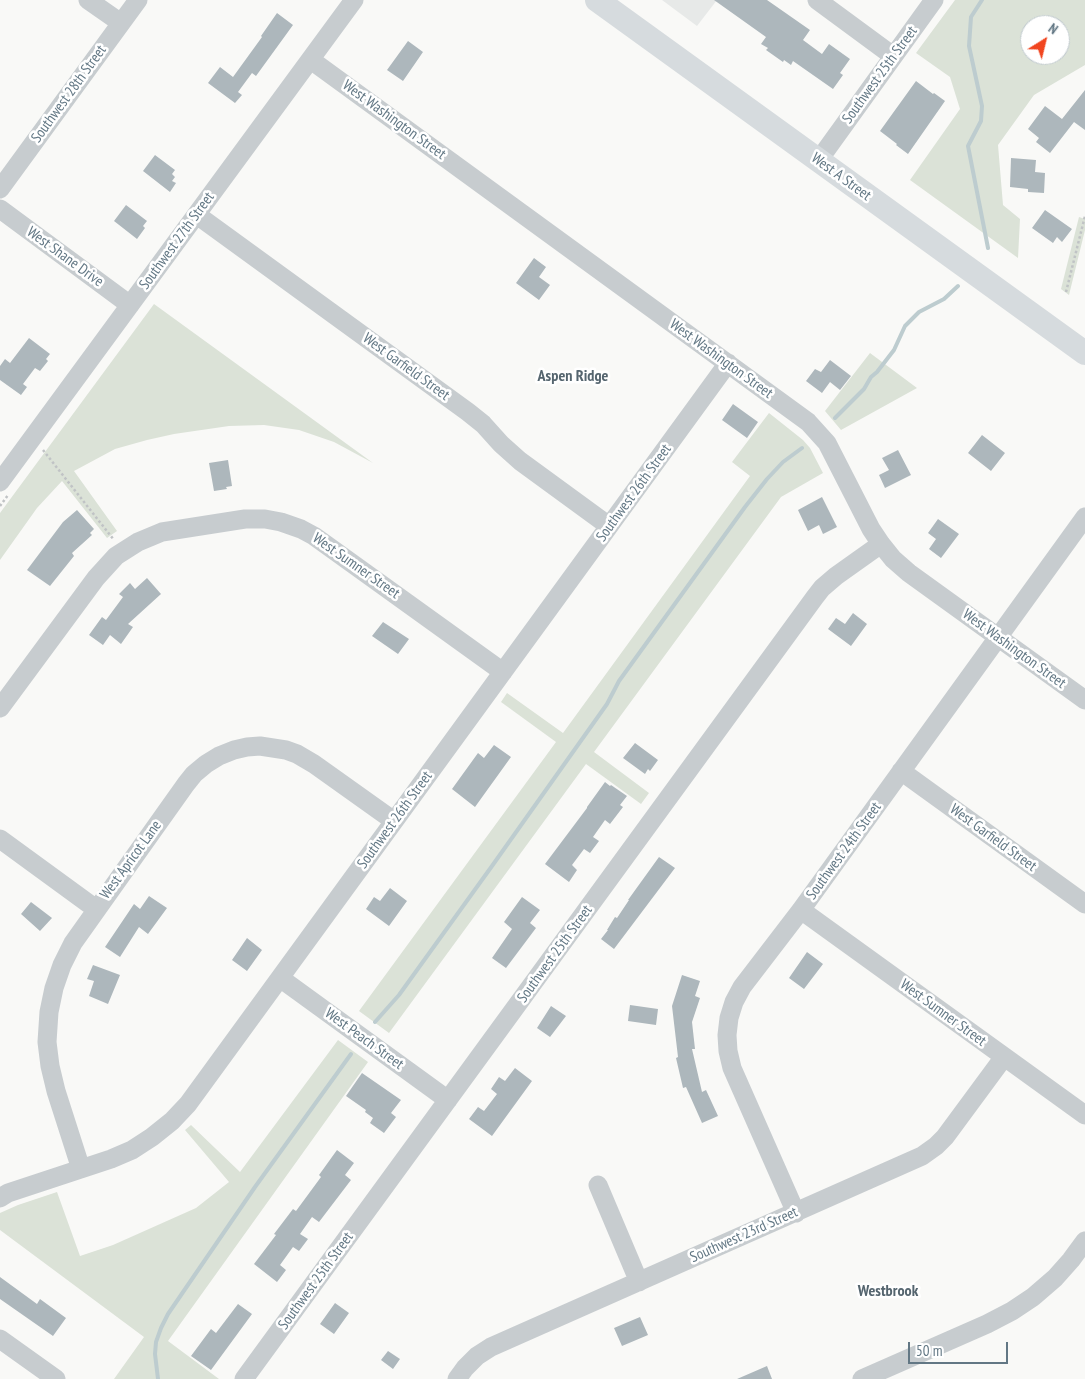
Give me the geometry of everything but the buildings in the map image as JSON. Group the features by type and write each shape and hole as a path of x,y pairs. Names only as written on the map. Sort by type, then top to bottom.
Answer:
{"main road":[{"name":"West A Street","path":"597,0 1085,353"},
{"name":"West A Street","path":"622,0 1085,339"}],"street":[{"path":"88,0 120,23"},
{"name":"Southwest 28th Street","path":"0,189 138,0"},
{"name":"Southwest 27th Street","path":"0,482 354,0"},
{"path":"817,0 893,56"},
{"name":"Southwest 25th Street","path":"826,150 934,0"},
{"name":"West Washington Street","path":"310,60 808,422 823,438 871,529 893,559 909,573 1085,700"},
{"name":"West Shane Drive","path":"0,208 130,305"},
{"name":"West Garfield Street","path":"197,215 468,412 483,424 520,461 609,526"},
{"name":"Southwest 26th Street","path":"0,1198 132,1150 172,1121 188,1104 728,363"},
{"name":"Southwest 24th Street","path":"796,1213 732,1068 727,1035 729,1018 734,1002 742,988 801,910 1085,517"},
{"name":"West Sumner Street","path":"0,708 103,568 123,551 150,536 175,530 245,519 264,519 281,522 314,536 503,672"},
{"name":"Southwest 25th Street","path":"244,1379 815,597 836,576 881,544"},
{"name":"West Apricot Lane","path":"80,1169 50,1066 47,1042 49,1012 54,988 62,965 73,943 194,774 219,756 234,750 247,747 271,746 297,754 314,764 394,821"},
{"name":"West Garfield Street","path":"901,771 1085,904"},
{"path":"0,839 96,909"},
{"name":"West Sumner Street","path":"801,910 1085,1115"},
{"name":"West Peach Street","path":"280,978 448,1100"},
{"name":"Southwest 23rd Street","path":"457,1379 477,1356 491,1347 922,1156 945,1138 1004,1057"},
{"path":"598,1185 639,1282"},
{"path":"862,1379 987,1324 1012,1311 1033,1297 1055,1278 1085,1241"},
{"path":"0,1339 56,1379"}],"path":[{"path":"1066,292 1085,216"},
{"path":"33,437 123,551"}],"shaded area":[{"path":"662,0 717,0 697,26"},
{"path":"955,0 1085,0 1085,65 1034,95 998,145 1003,205 1020,219 1018,258 910,180 960,109 950,77 916,53"},
{"path":"1079,217 1085,219 1085,230 1069,295 1061,289"},
{"path":"154,304 373,463 334,442 299,430 264,425 229,426 147,440 115,449 74,471 117,531 107,538 62,481 37,508 0,560 0,513"},
{"path":"870,353 917,388 841,430 825,411"},
{"path":"769,413 803,440 810,448 823,473 781,497 594,752 649,793 641,804 586,764 389,1033 359,1011 556,742 501,702 507,693 563,733 750,476 732,462"},
{"path":"338,1040 368,1062 168,1341 219,1379 114,1379 144,1337 0,1230 0,1213 57,1192 80,1256 113,1245 196,1208 229,1182 185,1130 191,1125 240,1172"}],"waterway":[{"path":"982,0 971,17 969,46 982,106 981,121 968,146 988,248"},
{"path":"835,418 864,389 871,377 894,350 905,326 919,312 944,299 958,286"},
{"path":"375,1022 399,995 492,866 607,704 619,681 745,507 783,462 802,448"},
{"path":"158,1379 155,1354 156,1342 168,1314 255,1187 351,1054"}],"district":[{"name":"Aspen Ridge","path":"573,376"},
{"name":"Westbrook","path":"888,1291"}]}
